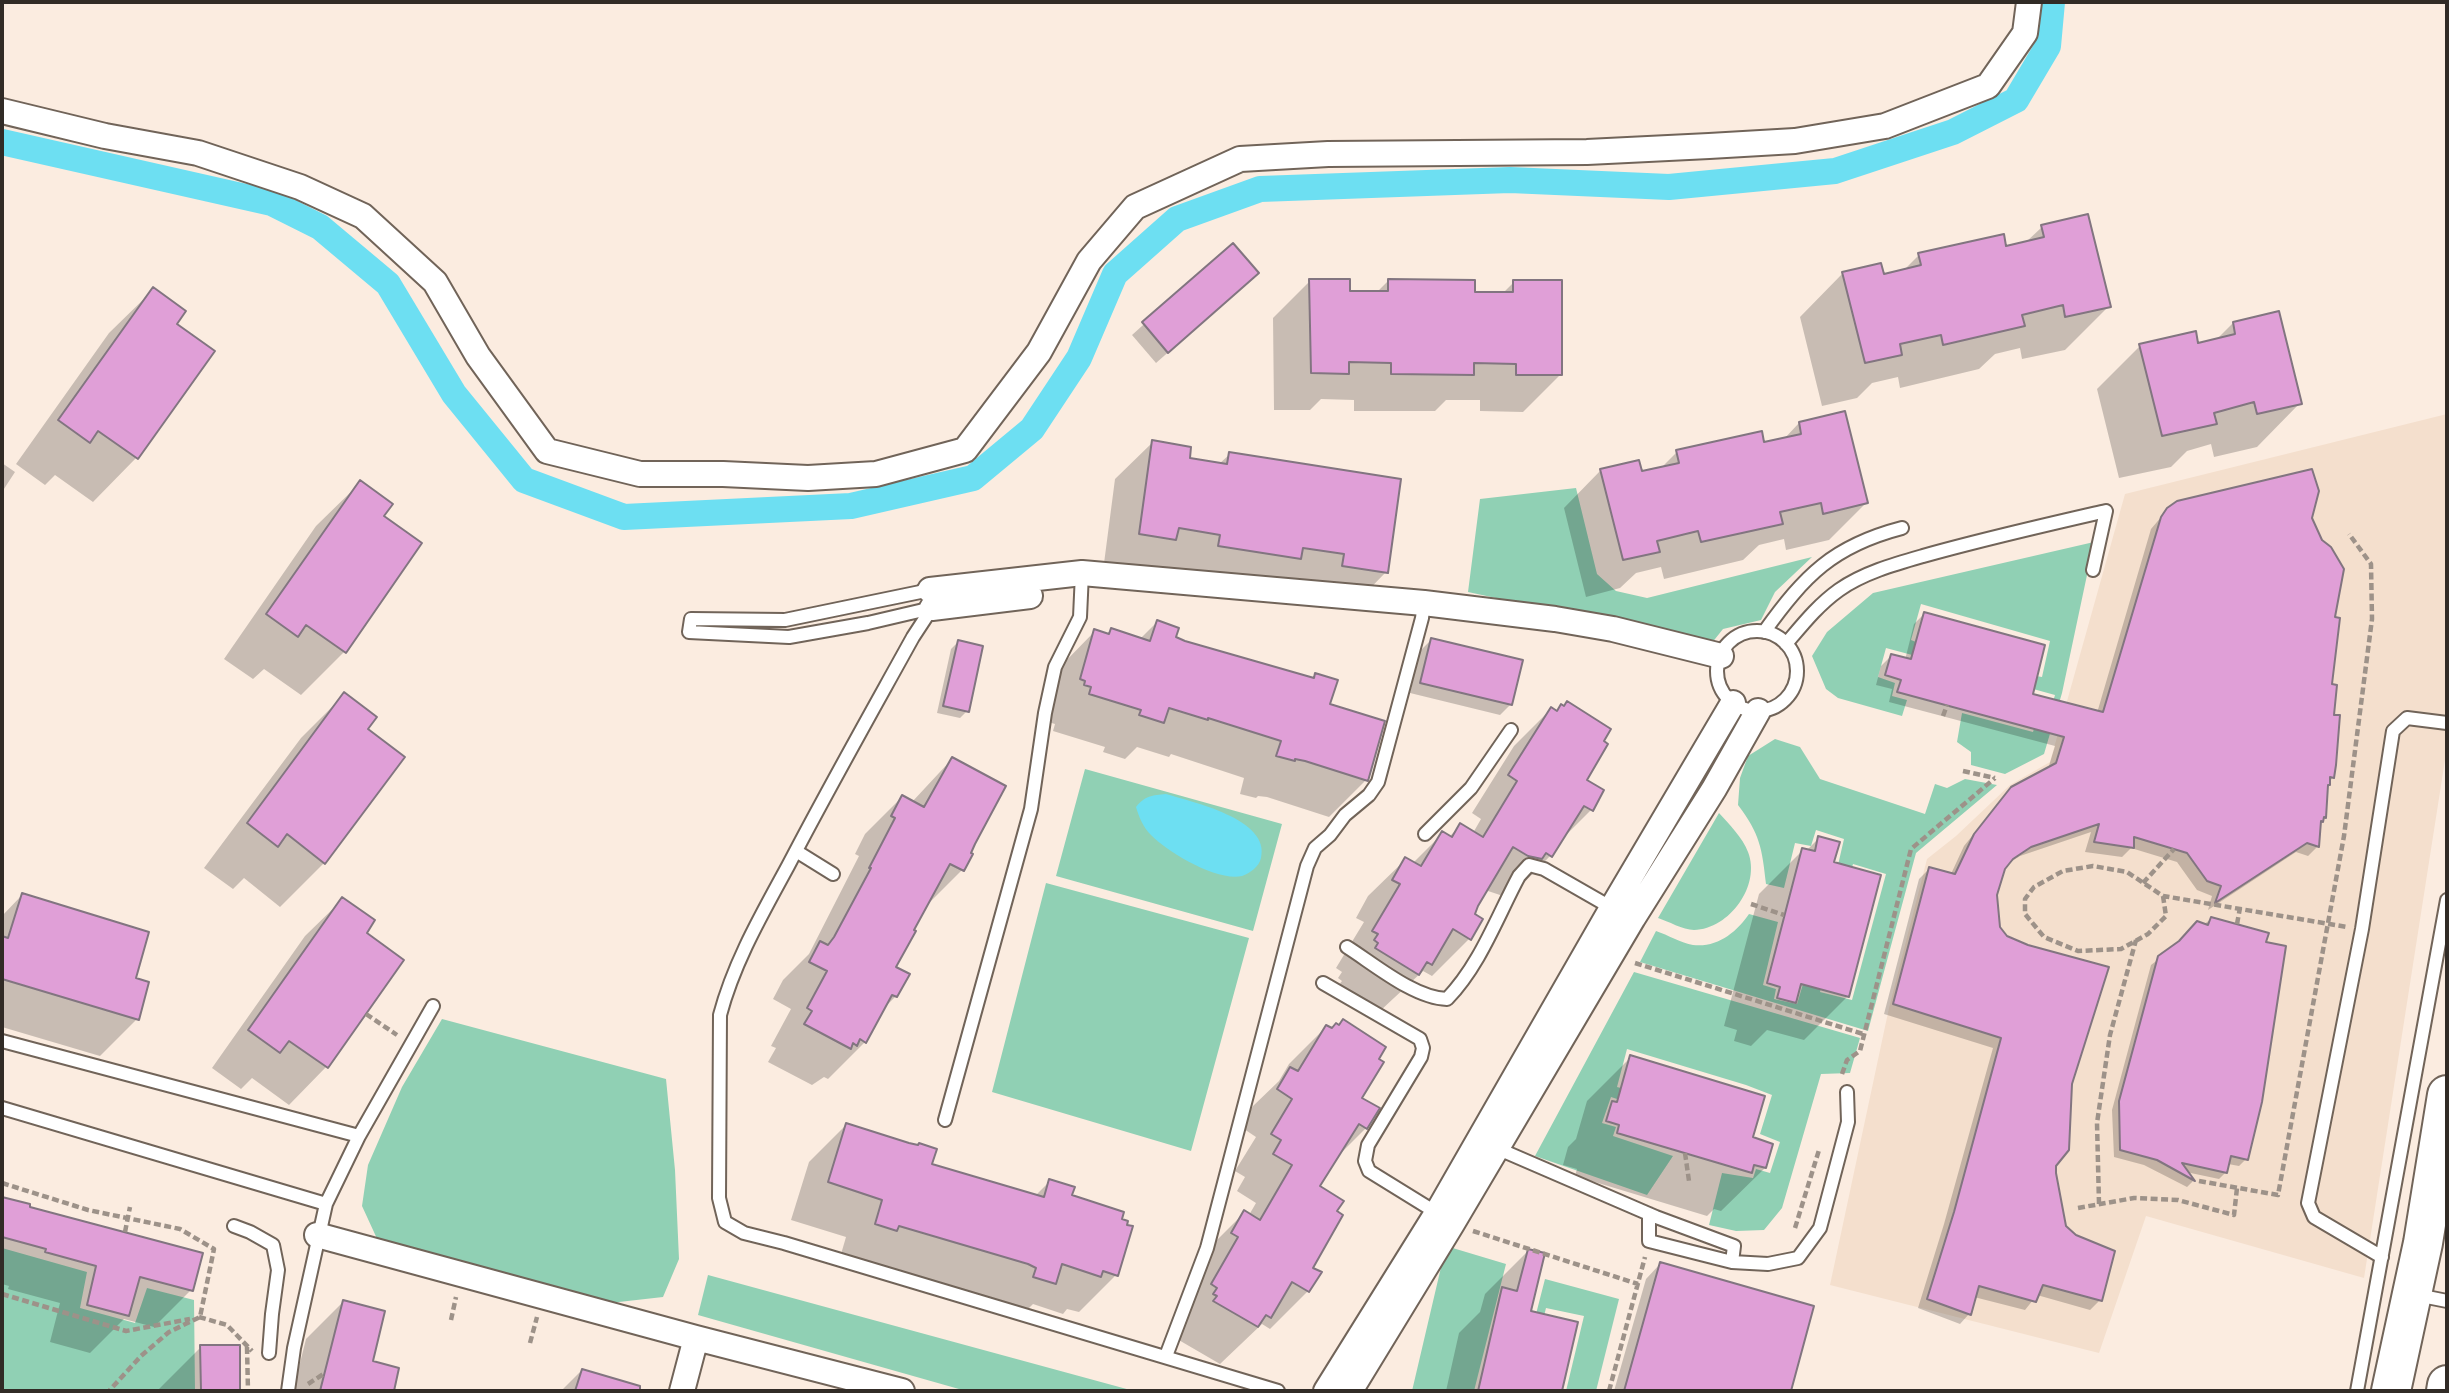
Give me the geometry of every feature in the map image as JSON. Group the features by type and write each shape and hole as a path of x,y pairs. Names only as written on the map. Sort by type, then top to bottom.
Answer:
{"main road":[{"path":"2391,1391 2430,1298 2423,1243 2447,1095"},
{"path":"2446,1391 2447,1385"}],"street":[{"path":"2,111 105,136 198,153 300,187 363,216 435,282 478,356 547,451 640,474 808,478 876,474 965,450 1039,352 1089,261 1135,207 1240,159 1328,155 1587,152 1709,146 1795,141 1885,126 1988,86 2025,33 2029,2"},
{"path":"931,599 1082,582 1602,627 1719,662"},
{"path":"1350,1391 1733,704"},
{"path":"1487,1144 1611,955 1622,906 1714,789 1758,711"},
{"path":"1326,1391 1445,1219"},
{"path":"317,1235 902,1391"},
{"path":"682,1391 696,1338"}],"lane":[{"path":"1786,644 1818,607 1841,588 1865,576 1952,548 2106,511 2093,570"},
{"path":"1764,632 1787,600 1826,561 1870,536 1902,528"},
{"path":"945,1120 1031,808 1045,713 1055,667 1080,617 1082,582"},
{"path":"931,599 868,623 789,637 690,626 785,620 931,599"},
{"path":"931,599 727,986 720,1015 719,1198 725,1222 744,1233 1278,1391"},
{"path":"1166,1356 1207,1248 1307,866 1315,848 1330,835 1345,815 1369,795 1378,782 1423,611"},
{"path":"1764,632 1776,636 1794,655 1796,681 1791,693 1771,709 1745,709 1733,704 1724,694 1719,682 1719,662 1728,644 1738,636 1764,632"},
{"path":"2382,1257 2321,1223 2314,1217 2308,1203 2362,929 2393,731 2407,718 2447,723"},
{"path":"1425,834 1471,788 1511,730"},
{"path":"796,851 833,874"},
{"path":"1347,947 1407,986 1434,999 1447,999 1461,985 1472,968 1519,876 1529,865 1544,869 1622,906"},
{"path":"2357,1391 2447,900"},
{"path":"1323,984 1420,1040 1423,1048 1421,1057 1367,1145 1365,1161 1369,1171 1445,1219"},
{"path":"288,1391 317,1235 326,1204 359,1136 433,1006"},
{"path":"2,1041 359,1136"},
{"path":"1649,1213 1649,1241 1732,1262 1768,1264 1798,1258 1820,1228 1848,1122 1847,1092"},
{"path":"2,1108 326,1204"},
{"path":"1487,1144 1734,1246 1732,1262"},
{"path":"234,1226 273,1245 278,1270 264,1356"}],"path":[{"path":"2199,1181 2278,1195 2344,836 2372,619 2371,564 2349,534"},
{"path":"1943,716 1947,705"},
{"path":"1840,1079 1847,1060 1860,1051 1911,849 1995,778 1964,771"},
{"path":"2143,883 2174,849"},
{"path":"2163,896 2166,916 2148,934 2121,949 2078,951 2044,937 2025,914 2025,898 2034,887 2063,871 2093,866 2127,872 2163,896 2362,929"},
{"path":"1751,904 1784,915"},
{"path":"2237,924 2240,908"},
{"path":"2099,1204 2097,1122 2110,1035 2136,940"},
{"path":"1611,955 1863,1034"},
{"path":"366,1014 387,1028"},
{"path":"1768,1264 1795,1228 1821,1143"},
{"path":"1685,1153 1689,1181"},
{"path":"2,1183 88,1210 180,1229 214,1249 200,1317"},
{"path":"2078,1208 2134,1198 2178,1200 2234,1216 2238,1188"},
{"path":"125,1232 130,1207"},
{"path":"1445,1219 1638,1284"},
{"path":"1609,1391 1649,1241"},
{"path":"2,1294 126,1331 200,1317 227,1325 247,1346 264,1356"},
{"path":"109,1391 141,1356 169,1332 200,1317"},
{"path":"247,1346 248,1391"},
{"path":"304,1387 325,1373"}],"shaded area":[{"path":"2447,414 2447,747 2364,1278 2146,1216 2099,1353 1830,1285 1889,1008 1927,859 1956,836 2010,785 2050,762 2125,494"}],"green space":[{"path":"1576,488 1597,574 1616,591 1647,598 1812,557 1775,592 1761,620 1723,629 1711,644 1468,592 1480,499"},
{"path":"2094,542 2062,693 2044,754 2005,774 1971,765 1971,752 1957,742 1962,713 2033,732 2037,718 2047,722 2055,695 2015,684 2018,673 2042,677 2050,641 1921,604 1911,640 1931,648 1927,659 1886,648 1878,677 1895,683 1892,696 1907,700 1902,716 1838,698 1826,689 1812,656 1827,632 1873,593"},
{"path":"1775,739 1800,747 1820,779 1925,814 1935,784 1947,788 1965,779 1997,785 1916,853 1868,1031 1640,962 1656,931 1688,944 1710,944 1732,933 1749,914 1778,922 1763,985 1776,989 1774,999 1797,1004 1809,964 1826,969 1820,992 1852,1000 1886,874 1853,864 1848,882 1835,878 1844,839 1816,830 1811,846 1795,843 1784,888 1766,884 1759,842 1738,805 1740,778 1748,756"},
{"path":"1085,769 1282,824 1253,931 1056,876"},
{"path":"1719,813 1739,836 1748,852 1751,865 1746,891 1730,914 1707,928 1690,930 1658,918"},
{"path":"1046,883 1249,938 1191,1151 992,1092"},
{"path":"1634,972 1860,1038 1850,1073 1821,1074 1782,1208 1764,1230 1736,1231 1709,1225 1722,1173 1753,1178 1756,1169 1770,1173 1780,1142 1760,1134 1772,1095 1746,1085 1627,1049 1617,1087 1636,1092 1632,1104 1611,1097 1602,1123 1616,1127 1613,1136 1673,1156 1647,1195 1535,1156"},
{"path":"442,1019 666,1079 675,1170 679,1259 663,1297 610,1303 379,1243 362,1206 368,1165 402,1087"},
{"path":"1446,1246 1506,1264 1474,1391 1412,1391"},
{"path":"2,1248 87,1272 80,1308 135,1323 147,1288 194,1300 195,1391 2,1391"},
{"path":"708,1275 1134,1391 966,1391 698,1315"},
{"path":"1545,1279 1619,1299 1596,1391 1566,1391 1584,1316 1546,1308 1543,1320 1535,1318"}],"water":[{"path":"1166,794 1210,807 1242,823 1254,833 1261,844 1261,858 1256,867 1242,876 1220,875 1180,857 1159,842 1146,829 1136,807 1149,797"}],"building":[{"path":"2088,214 2111,307 2065,317 2063,305 2022,315 2025,326 1943,345 1941,335 1900,344 1902,355 1865,363 1842,272 1881,263 1884,274 1921,265 1918,253 2004,234 2006,246 2044,237 2041,225"},
{"path":"1233,243 1259,273 1168,353 1142,322"},
{"path":"1309,279 1350,279 1350,291 1388,291 1388,279 1475,280 1475,292 1513,292 1513,280 1562,280 1562,375 1516,375 1516,364 1474,363 1474,375 1391,374 1391,363 1349,362 1349,374 1311,373"},
{"path":"153,287 186,311 177,324 215,351 138,459 98,431 90,443 58,420"},
{"path":"2279,311 2302,404 2257,414 2254,402 2214,413 2217,424 2162,436 2139,344 2196,331 2198,343 2235,334 2233,322"},
{"path":"1845,411 1868,503 1823,514 1821,503 1780,512 1783,524 1701,542 1698,531 1657,541 1660,552 1623,560 1600,469 1639,460 1642,471 1679,463 1676,450 1762,431 1764,442 1801,434 1799,422"},
{"path":"1152,440 1191,447 1190,458 1227,464 1229,452 1401,479 1388,573 1342,566 1344,554 1303,548 1301,559 1218,546 1220,535 1179,528 1176,540 1139,534"},
{"path":"2312,469 2319,491 2312,518 2322,540 2331,547 2344,569 2335,617 2340,618 2332,684 2337,685 2334,715 2340,715 2336,765 2334,778 2330,777 2328,785 2326,818 2321,821 2319,847 2307,843 2215,903 2221,886 2207,881 2187,853 2134,837 2134,848 2094,842 2099,824 2031,847 2013,859 2005,869 1997,895 2000,927 2007,936 2028,945 2109,967 2072,1084 2069,1150 2056,1166 2056,1173 2066,1226 2076,1235 2115,1251 2102,1301 2043,1285 2036,1302 1979,1286 1971,1315 1927,1299 1954,1212 2001,1038 1893,1004 1929,867 1955,874 1974,834 2011,787 2056,763 2064,737 1897,692 1901,680 1885,675 1891,654 1911,659 1924,612 2045,645 2033,694 2103,712 2161,517 2167,508 2177,501"},
{"path":"360,480 393,504 384,516 422,543 346,653 306,625 298,637 266,614"},
{"path":"1157,620 1179,628 1176,637 1185,641 1314,678 1315,673 1338,680 1330,704 1385,721 1368,781 1305,761 1276,756 1281,741 1208,718 1169,708 1164,723 1139,715 1141,710 1089,694 1091,687 1084,685 1085,681 1080,679 1094,629 1109,634 1111,628 1150,641"},
{"path":"1431,638 1523,660 1512,705 1420,683"},
{"path":"958,640 983,646 969,712 943,706"},
{"path":"344,692 377,717 368,729 405,757 325,864 287,834 278,847 247,823"},
{"path":"1567,701 1611,729 1604,741 1608,744 1587,780 1604,790 1593,811 1584,806 1552,857 1546,853 1542,859 1528,856 1513,847 1478,906 1475,914 1483,919 1471,940 1453,929 1432,965 1427,962 1419,975 1375,948 1378,943 1374,940 1378,934 1372,931 1400,884 1392,880 1405,857 1421,866 1442,831 1452,837 1460,823 1483,837 1517,781 1508,775 1551,707 1557,711 1561,704 1564,706"},
{"path":"952,757 1006,786 964,871 950,864 914,930 916,931 896,967 910,974 897,997 892,995 866,1043 860,1039 857,1046 853,1043 851,1049 804,1024 812,1011 807,1008 827,971 809,962 820,941 828,945 834,937 895,818 891,816 902,795 924,807"},
{"path":"1818,836 1840,842 1834,862 1881,875 1849,997 1801,984 1796,1003 1777,998 1780,987 1767,983 1802,848 1815,851"},
{"path":"22,893 149,932 136,978 149,982 139,1020 2,979 2,936 8,938"},
{"path":"342,897 375,920 367,933 404,960 328,1068 289,1041 280,1053 248,1030"},
{"path":"2211,917 2269,933 2266,942 2286,946 2262,1102 2248,1160 2231,1156 2227,1173 2182,1163 2195,1181 2157,1160 2120,1150 2119,1101 2158,956 2179,941 2197,921 2208,925"},
{"path":"1343,1019 1386,1047 1379,1059 1384,1062 1362,1098 1380,1108 1367,1129 1359,1124 1320,1186 1344,1201 1337,1211 1343,1215 1313,1268 1322,1272 1309,1292 1292,1282 1271,1318 1266,1315 1258,1327 1213,1301 1217,1296 1213,1294 1217,1288 1211,1284 1238,1237 1231,1233 1244,1210 1260,1220 1292,1165 1273,1154 1281,1140 1271,1134 1292,1099 1277,1089 1290,1067 1298,1071 1326,1025 1332,1028 1336,1023 1339,1025"},
{"path":"1630,1055 1765,1096 1753,1137 1773,1144 1766,1168 1754,1165 1752,1173 1617,1133 1619,1125 1606,1121 1612,1101 1617,1102"},
{"path":"846,1123 937,1149 932,1164 1044,1197 1049,1179 1075,1187 1072,1195 1124,1212 1122,1219 1128,1221 1127,1225 1133,1226 1118,1276 1103,1271 1101,1277 1062,1264 1056,1284 1033,1277 1036,1268 1028,1264 899,1226 897,1231 875,1224 882,1200 828,1182"},
{"path":"2,1197 30,1204 30,1207 203,1253 193,1291 140,1277 129,1316 87,1305 96,1266 2,1237"},
{"path":"1528,1249 1545,1253 1531,1311 1578,1322 1562,1391 1478,1391 1502,1287 1517,1291"},
{"path":"1660,1262 1814,1306 1791,1391 1624,1391"},
{"path":"343,1300 385,1311 373,1361 399,1368 394,1391 320,1391"},
{"path":"200,1345 240,1345 240,1391 201,1391"},
{"path":"582,1369 640,1386 640,1391 575,1391"}],"waterway":[{"path":"2,142 272,203 320,227 388,284 454,394 524,480 624,517 851,506 973,478 1032,429 1079,358 1115,274 1177,219 1260,189 1510,180 1669,187 1835,171 1953,132 2016,100 2048,46 2052,2"}]}
